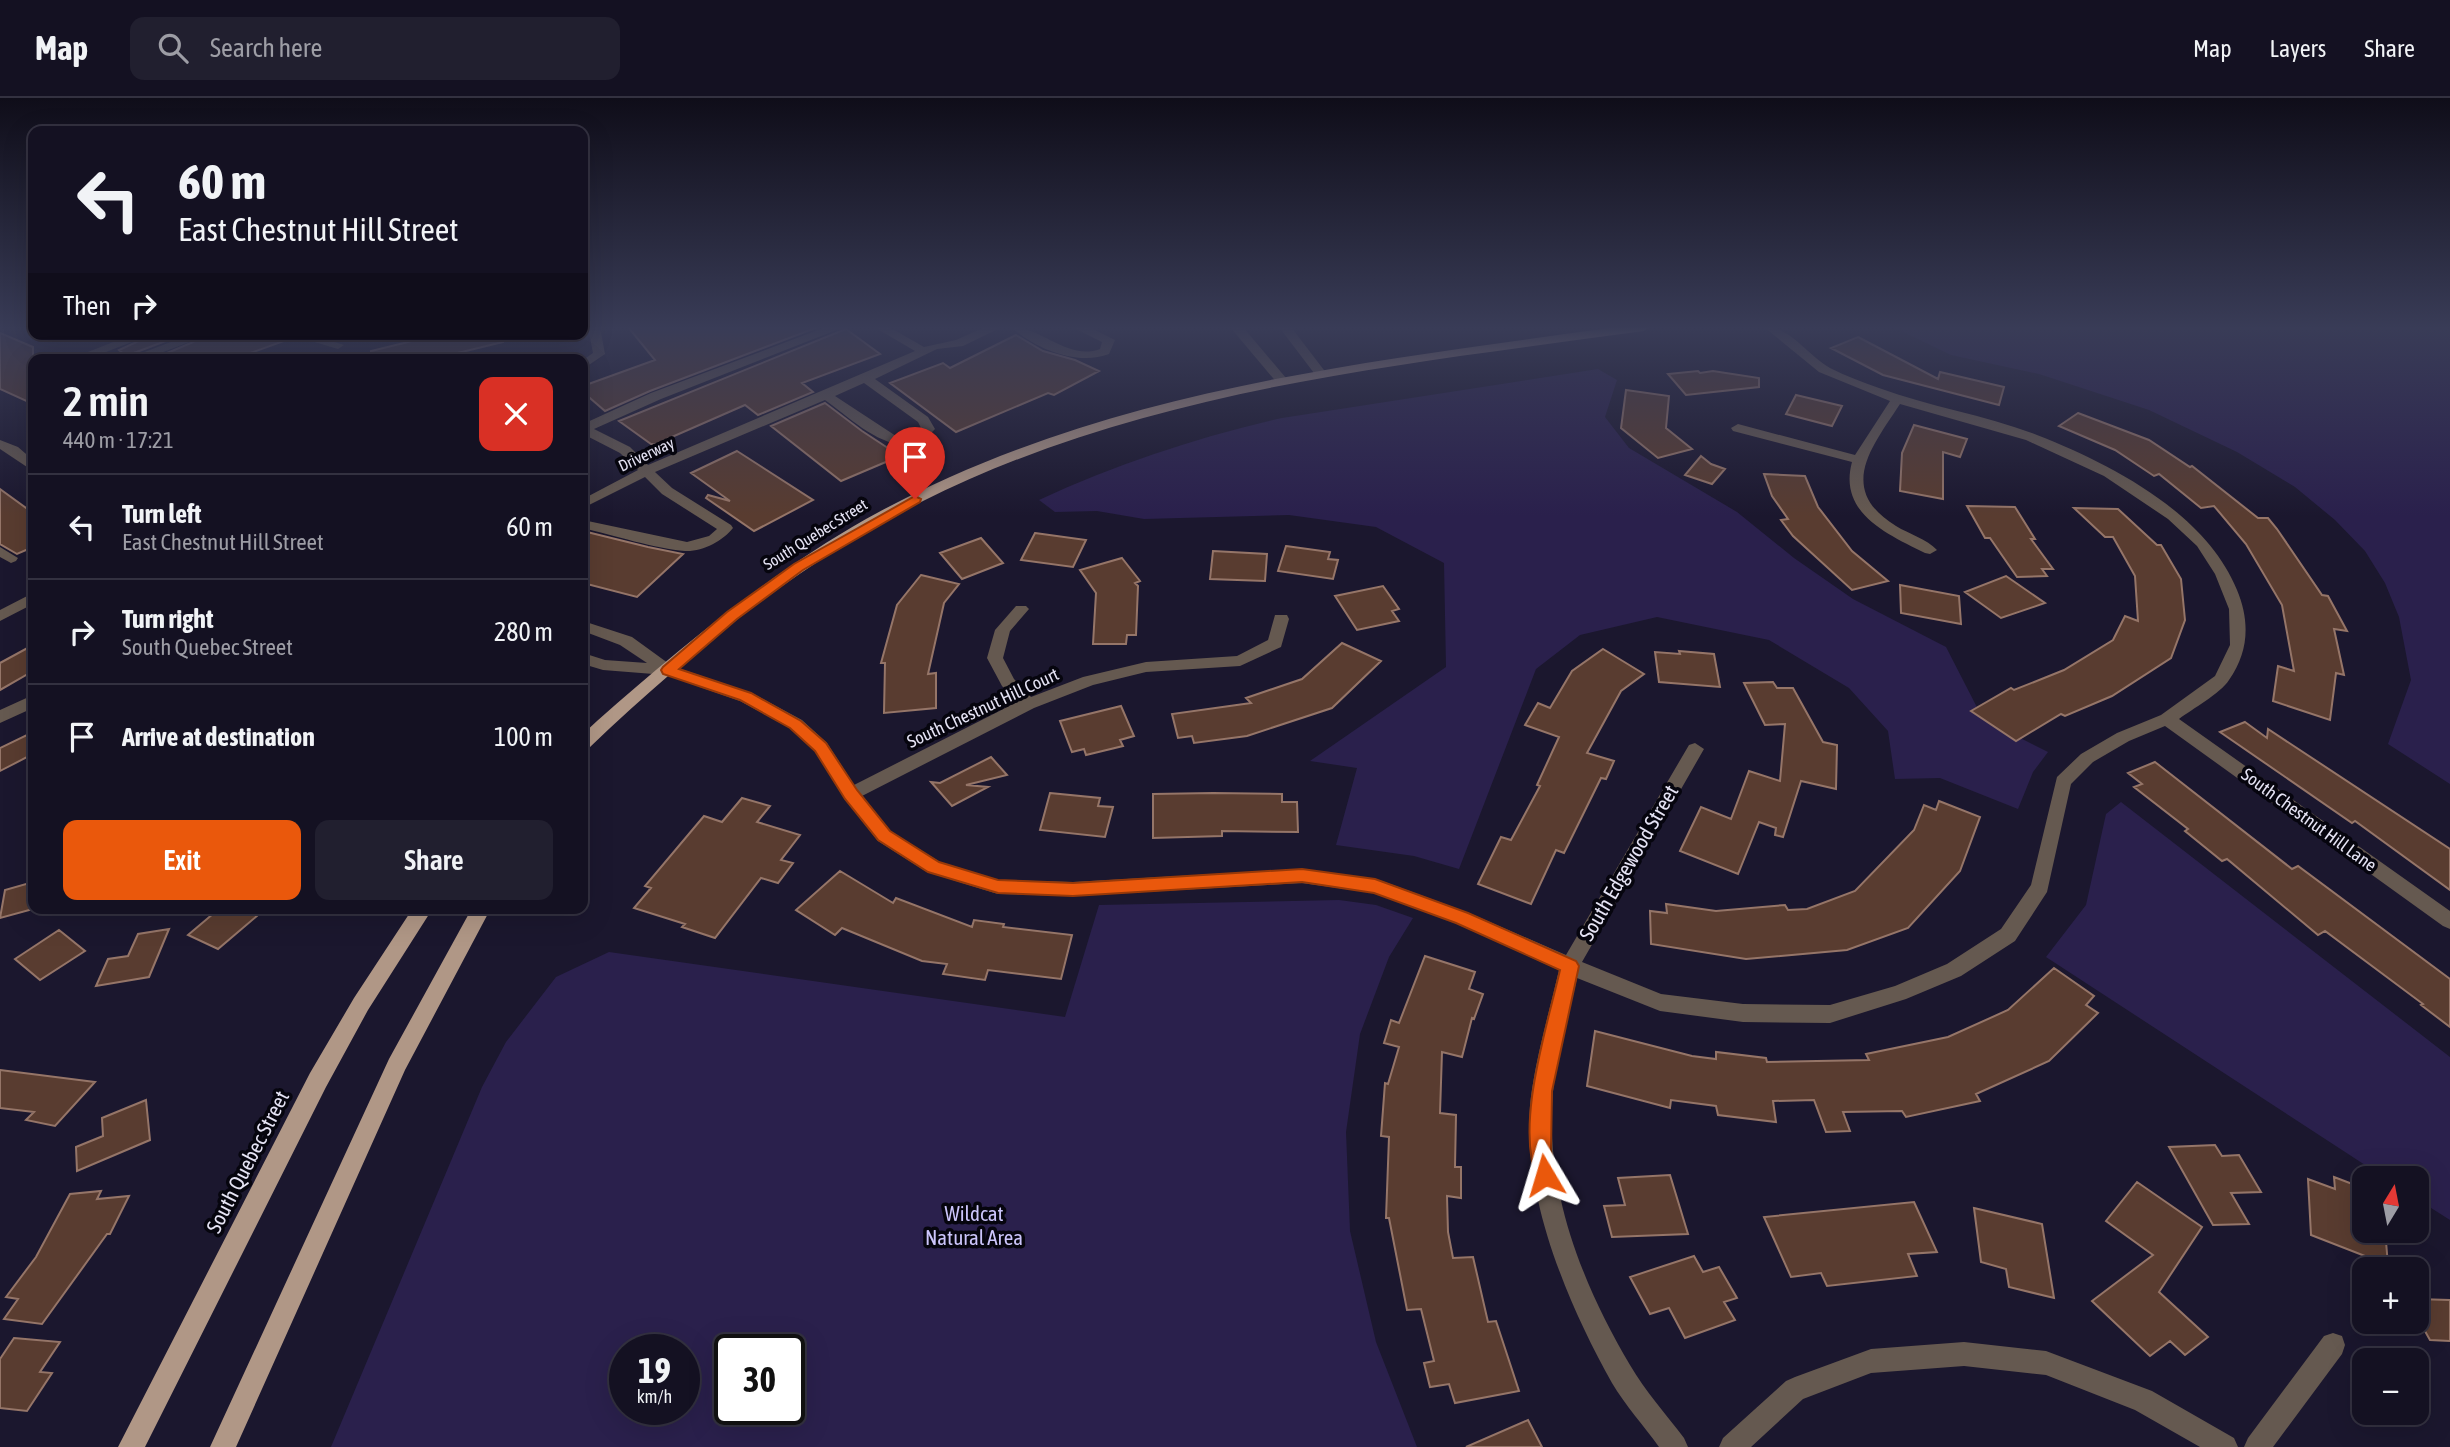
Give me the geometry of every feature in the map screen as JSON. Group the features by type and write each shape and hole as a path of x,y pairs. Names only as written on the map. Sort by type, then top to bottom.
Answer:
{"main road":[{"name":"South Quebec Street","path":"588,740 732,616 798,567 879,519 926,494 1032,449 1111,421 1238,390"},
{"name":"South Quebec Street","path":"131,1447 318,1080 361,1004 420,914"},
{"path":"223,1447 396,1066 479,914"}],"street":[{"path":"588,427 672,390"},
{"name":"Driverway","path":"588,501 646,471 838,390"},
{"path":"827,395 879,433 896,442 918,438 928,429 923,420 880,390"},
{"path":"588,659 604,664 668,670 746,697 796,724 821,747 851,794 884,836 934,867 998,887 1073,890 1302,876 1375,886 1462,918 1660,1002 1743,1013 1830,1014 1899,993 1954,970 2008,935 2040,887 2063,782 2088,758 2123,737 2167,719 2222,679 2238,645 2236,609 2223,573 2202,543 2140,491 2074,454 1995,425 1897,399 1875,390"},
{"path":"1897,399 1859,460 1855,483 1863,508 1884,527 1930,550"},
{"path":"1738,428 1859,460"},
{"path":"588,432 625,450 667,491 726,528 714,539 687,547 588,525"},
{"path":"7,447 28,452"},
{"path":"7,447 28,463"},
{"path":"0,615 28,601"},
{"path":"1021,609 1003,630 995,657 1008,682 1027,704"},
{"name":"South Chestnut Hill Court","path":"851,794 1027,704 1088,681 1146,667 1240,661 1275,643 1281,619"},
{"path":"588,628 626,641 668,670"},
{"path":"0,717 28,703"},
{"name":"South Chestnut Hill Lane","path":"2167,719 2450,921"},
{"name":"South Edgewood Street","path":"1675,1447 1622,1376 1577,1289 1555,1222 1541,1151 1542,1091 1570,966 1695,749"},
{"path":"2257,1447 2333,1345"},
{"path":"1732,1447 1795,1390 1871,1361 1964,1354 2046,1363 2143,1400 2225,1447"}],"green space":[{"path":"1463,390 1614,390 1605,417 1629,448 1737,512 1794,558 1853,599 1946,647 1983,719 2048,752 2033,772 2018,809 1940,778 1895,779 1888,731 1849,688 1769,640 1657,617 1580,635 1536,669 1459,869 1414,856 1336,845 1357,768 1310,761 1446,667 1444,563 1376,527 1289,515 1144,519 1097,511 1055,512 1039,500 1158,453 1282,418"},
{"path":"2088,390 2450,390 2450,784 2388,744 2411,680 2399,617 2385,583 2365,551 2335,520 2295,487 2237,452 2149,410"},
{"path":"2121,802 2450,1057 2450,1220 2429,1207 2429,1166 2367,1166 2046,957 2086,905 2106,814"},
{"name":"Wildcat Natural Area","path":"1339,900 1376,905 1413,918 1389,957 1360,1034 1346,1132 1350,1231 1376,1342 1417,1447 331,1447 482,1087 506,1042 556,977 609,952 1065,1017 1099,905"}],"building":[{"path":"2,390 28,390 28,402"},
{"path":"588,390 653,390 650,391 605,411 588,396"},
{"path":"696,390 813,392 758,415 745,405 656,444 651,444 619,421"},
{"path":"899,390 1063,390 1054,395 1048,393 956,432"},
{"path":"1626,390 1669,396 1666,428 1692,449 1658,458 1621,428"},
{"path":"1682,390 1732,390 1686,395"},
{"path":"1941,390 2003,390 1999,405"},
{"path":"1796,395 1842,406 1832,426 1786,414"},
{"path":"825,403 900,456 841,481 771,426"},
{"path":"2078,413 2149,440 2192,466 2258,518 2268,518 2322,595 2328,596 2347,631 2334,629 2344,675 2336,673 2330,720 2273,701 2278,666 2294,671 2282,605 2246,544 2214,506 2201,508 2159,474 2154,476 2115,450 2059,426"},
{"path":"1914,425 1967,439 1960,457 1943,452 1943,499 1900,491 1902,453"},
{"path":"737,451 813,500 754,531 706,498 708,495 730,501 691,473"},
{"path":"1701,456 1711,464 1725,469 1712,484 1685,475"},
{"path":"1764,474 1805,476 1818,507 1852,551 1888,581 1852,590 1793,536 1781,520 1788,519 1772,496"},
{"path":"0,489 28,509 28,549 17,554 0,544"},
{"path":"1967,506 2015,507 2035,539 2031,539 2053,569 2042,569 2047,576 2017,577 1990,538 1985,538"},
{"path":"2074,508 2118,509 2157,545 2161,545 2181,579 2185,620 2171,658 2112,696 2065,716 2061,714 2016,741 1971,711 2011,688 2014,690 2064,670 2113,640 2125,616 2138,621 2135,576 2113,537 2105,537"},
{"path":"588,532 683,554 637,597 588,584"},
{"path":"1035,533 1086,540 1073,567 1021,560"},
{"path":"981,538 1003,563 962,579 940,553"},
{"path":"1286,546 1330,552 1328,559 1338,560 1333,579 1278,571"},
{"path":"1213,551 1267,554 1265,581 1210,579"},
{"path":"1122,558 1140,581 1135,583 1138,586 1136,635 1127,635 1126,644 1093,644 1096,593 1080,570"},
{"path":"921,575 959,584 944,603 928,674 936,673 936,708 884,713 885,663 881,663 897,605"},
{"path":"2006,576 2045,603 2001,618 1965,592"},
{"path":"1900,585 1959,596 1961,624 1901,613"},
{"path":"1383,586 1399,609 1392,611 1399,621 1357,630 1335,596"},
{"path":"1342,643 1381,661 1332,708 1247,736 1194,743 1192,736 1178,738 1172,714 1251,703 1246,698 1302,679"},
{"path":"28,648 28,674 0,690 0,663"},
{"path":"1603,649 1644,674 1621,691 1587,753 1614,761 1606,779 1601,778 1564,853 1556,850 1531,904 1478,884 1501,837 1511,840 1540,786 1537,785 1559,737 1525,725 1538,703 1550,708 1572,671"},
{"path":"1679,651 1714,654 1720,687 1659,682 1655,652 1680,654"},
{"path":"1773,682 1777,688 1793,688 1823,742 1837,745 1836,789 1801,781 1783,837 1775,835 1776,828 1759,822 1738,874 1680,851 1701,807 1731,819 1749,771 1780,781 1785,724 1765,725 1744,683"},
{"path":"1121,706 1134,736 1120,740 1123,746 1086,755 1084,749 1072,752 1060,721"},
{"path":"2245,722 2267,738 2268,729 2450,849 2450,890 2355,821 2352,823 2220,732"},
{"path":"28,734 28,757 0,771 0,748"},
{"path":"991,757 1007,775 966,785 988,787 952,806 931,782 940,783"},
{"path":"2155,762 2292,869 2298,866 2450,979 2450,1027 2325,931 2318,935 2227,859 2222,861 2185,831 2188,829 2134,787 2142,784 2128,773"},
{"path":"1050,793 1100,798 1098,806 1113,807 1105,837 1040,830"},
{"path":"1153,794 1282,794 1282,802 1297,802 1298,832 1222,831 1222,836 1153,838"},
{"path":"742,798 770,806 757,822 800,835 781,860 793,863 778,883 761,878 715,938 682,927 685,924 634,908 651,888 645,886 704,816 722,822"},
{"path":"1939,801 1980,817 1960,871 1908,928 1847,950 1746,959 1651,944 1650,911 1667,913 1666,904 1716,911 1785,905 1788,910 1807,909 1855,891 1914,830 1924,805 1936,810"},
{"path":"840,871 893,903 896,898 972,927 974,920 1004,924 1003,927 1072,935 1061,979 988,970 985,980 943,974 947,964 922,961 842,928 835,935 796,910"},
{"path":"28,883 28,910 0,918 5,890"},
{"path":"213,914 258,915 218,949 188,935"},
{"path":"169,929 149,977 96,986 108,959 128,956 138,934"},
{"path":"59,930 85,951 40,980 15,959"},
{"path":"1425,956 1475,972 1469,989 1483,994 1474,1019 1472,1018 1462,1057 1442,1052 1440,1113 1456,1115 1455,1167 1461,1167 1461,1198 1447,1196 1448,1232 1453,1258 1473,1257 1488,1322 1496,1321 1519,1391 1455,1403 1449,1384 1430,1387 1424,1363 1434,1361 1421,1309 1407,1310 1389,1218 1386,1218 1389,1137 1381,1136 1385,1083 1388,1084 1399,1047 1384,1043 1391,1020 1399,1023"},
{"path":"2054,968 2094,996 2086,1005 2098,1013 2049,1061 1976,1094 1980,1101 1906,1117 1902,1111 1843,1112 1850,1131 1826,1132 1814,1100 1773,1101 1776,1122 1718,1115 1716,1106 1671,1100 1670,1108 1587,1086 1595,1031 1692,1056 1716,1059 1716,1052 1766,1058 1767,1062 1869,1060 1866,1054 1948,1037 2008,1010"},
{"path":"0,1070 95,1082 55,1126 26,1120 34,1112 0,1108"},
{"path":"146,1100 150,1140 77,1171 76,1147 103,1136 102,1118"},
{"path":"2215,1145 2222,1156 2239,1155 2261,1192 2231,1193 2249,1224 2213,1225 2169,1147"},
{"path":"1670,1175 1688,1234 1612,1237 1604,1206 1625,1205 1618,1178"},
{"path":"2334,1177 2352,1184 2352,1243 2386,1243 2387,1257 2367,1257 2311,1235 2308,1179 2335,1189"},
{"path":"2137,1182 2202,1227 2159,1292 2208,1337 2185,1355 2170,1341 2150,1356 2092,1301 2153,1255 2106,1221"},
{"path":"101,1191 97,1199 129,1196 110,1234 107,1234 42,1324 4,1319 18,1299 6,1297 36,1257 70,1194"},
{"path":"1914,1202 1937,1252 1908,1254 1917,1276 1827,1286 1821,1273 1791,1277 1764,1217"},
{"path":"1974,1208 2042,1224 2054,1298 2009,1287 2006,1269 1981,1262"},
{"path":"1694,1256 1703,1272 1719,1267 1737,1298 1724,1302 1735,1320 1685,1338 1669,1308 1650,1314 1630,1277"},
{"path":"2429,1299 2450,1300 2450,1341 2430,1340 2427,1334 2429,1334"},
{"path":"14,1338 60,1342 40,1372 52,1373 27,1411 0,1408 0,1359"},
{"path":"1528,1420 1542,1447 1466,1447"}],"route":[{"path":"915,499 798,567 732,616 668,670 746,697 796,724 821,747 851,794 884,836 934,867 998,887 1073,890 1302,876 1375,886 1462,918 1570,966 1542,1091 1541,1151 1545,1175"}]}
